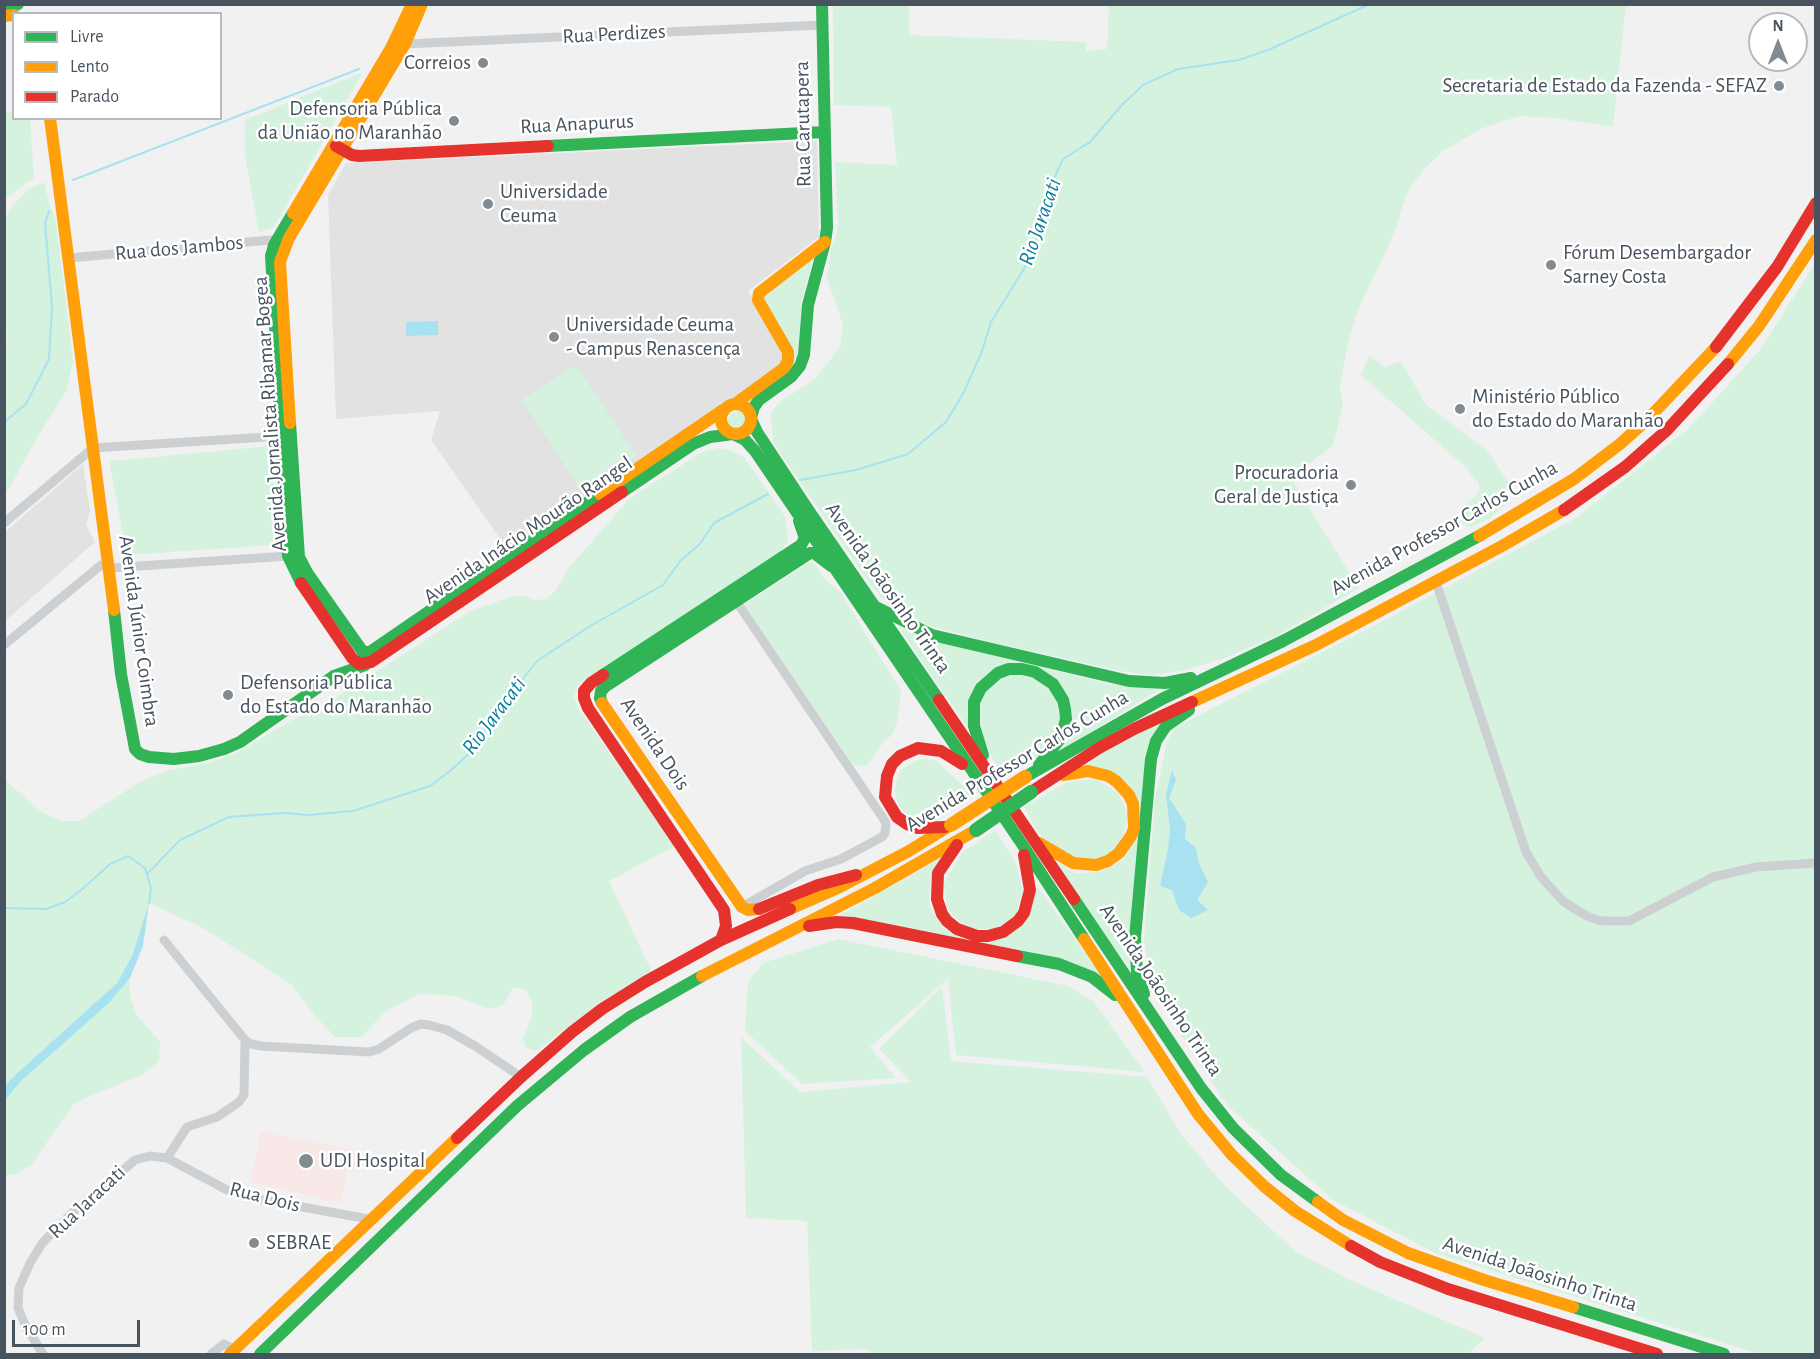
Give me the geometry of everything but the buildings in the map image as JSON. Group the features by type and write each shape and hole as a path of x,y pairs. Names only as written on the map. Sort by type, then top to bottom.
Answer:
{"main road":[{"path":"4,10 18,4"},
{"name":"Avenida Jornalista Ribamar Bogea","path":"338,147 412,4"},
{"name":"Avenida Jornalista Ribamar Bogea","path":"284,238 280,262 299,554 308,574 360,650 370,658 359,664 352,658 298,579 288,556 271,256 405,44 422,4"},
{"name":"Rua Carutapera","path":"822,4 827,228 825,242"},
{"name":"Avenida Júnior Coimbra","path":"50,120 122,679 135,748 144,756 187,758 224,749 240,742 334,676 370,658"},
{"name":"Rua Anapurus","path":"338,147 352,155 359,156 824,132"},
{"name":"Avenida Professor Carlos Cunha","path":"232,1352 369,1219 521,1077 602,1009 721,940 872,871 951,825 1028,775 1162,699 1373,594 1500,524 1582,473 1627,438 1713,351 1777,267 1815,203"},
{"path":"1804,260 1795,254 1794,249 1815,212"},
{"name":"Avenida Professor Carlos Cunha","path":"261,1354 547,1080 593,1044 653,1003 724,963 874,888 972,832 1099,748 1134,729 1316,645 1436,582 1563,511 1625,467 1677,420 1725,368 1759,327 1815,240"},
{"path":"751,418 744,406 729,407 721,423 725,430 733,434 746,430 751,418 754,407 759,400 791,376 800,366 804,355 808,305 825,242"},
{"name":"Avenida Inácio Mourão Rangel","path":"370,658 784,369 789,357 788,351 758,300 758,295 825,242"},
{"path":"1759,327 1762,313 1785,280 1784,273 1777,267"},
{"name":"Avenida Joãosinho Trinta","path":"751,418 777,462 988,771 1027,841 1133,1014 1198,1114 1232,1155 1265,1187 1319,1227 1361,1253 1413,1276 1657,1354"},
{"name":"Avenida Inácio Mourão Rangel","path":"370,658 693,444 711,436 733,434"},
{"name":"Avenida Joãosinho Trinta","path":"733,434 750,445 982,785 1027,841 1201,1088 1233,1128 1281,1175 1343,1220 1408,1253 1446,1268 1724,1354"},
{"name":"Avenida Dois","path":"742,907 588,708 584,698 585,688 801,545 804,536 797,513"},
{"name":"Avenida Dois","path":"721,940 726,926 724,910 603,705 600,698 601,691 810,553 814,553 835,568"},
{"path":"874,605 932,635 1129,681 1177,682 1229,667"},
{"path":"988,771 974,726 974,702 981,688 998,673 1009,669 1022,669 1035,672 1053,684 1063,700 1066,719 1061,738 1028,775"},
{"path":"1154,1019 1138,979 1135,953 1153,750 1160,734 1171,722 1245,678"},
{"path":"951,825 932,829 918,828 897,817 885,797 885,781 892,764 900,756 912,750 936,749 956,759 982,785"},
{"path":"1027,841 1065,860 1080,865 1096,865 1119,854 1134,828 1133,804 1129,795 1116,781 1107,776 1088,771 1069,773 1033,791"},
{"path":"972,832 955,847 942,865 936,880 936,893 938,905 947,921 957,929 977,936 1003,932 1018,921 1027,908 1030,886 1027,841"},
{"path":"742,907 755,910 776,904 826,882 872,871"},
{"path":"764,919 776,904"},
{"path":"786,932 818,924 853,923 1059,964 1092,976 1110,990 1133,1014"}],"street":[{"name":"Rua Perdizes","path":"405,44 822,25"},
{"name":"Rua dos Jambos","path":"69,258 284,238"},
{"path":"4,523 93,448 281,436"},
{"path":"4,645 97,567 288,556"},
{"path":"1436,582 1526,852 1541,877 1573,908 1602,921 1629,921 1713,877 1756,867 1815,863"},
{"path":"735,601 886,824 882,837 841,859 805,871 742,907"},
{"path":"164,940 245,1040 261,1046 369,1053 411,1028 421,1024 429,1025 447,1030 521,1077"},
{"path":"167,1158 187,1127 218,1117 239,1102 244,1095 245,1040"},
{"name":"Rua Jaracati","path":"43,1354 26,1328 18,1308 19,1288 34,1256 43,1242 73,1212 124,1167 143,1157 167,1158"},
{"name":"Rua Dois","path":"167,1158 227,1190 246,1197 369,1219"},
{"path":"211,1354 224,1344 232,1352"}],"shaded area":[{"name":"Universidade Ceuma - Campus Renascença","path":"817,141 819,237 748,291 783,351 782,365 508,550 431,440 440,411 336,419 328,195 346,163"},
{"path":"83,464 90,511 86,525 95,542 5,621 5,532"},
{"name":"UDI Hospital","path":"260,1131 360,1151 356,1172 348,1171 341,1203 251,1183"}],"green space":[{"path":"833,5 909,5 909,35 1086,42 1086,51 1107,49 1109,5 1626,5 1613,127 1555,118 1519,116 1483,128 1444,150 1423,170 1407,193 1394,234 1358,310 1348,342 1340,387 1343,405 1333,446 1303,468 1294,483 1359,588 1278,635 1220,660 1181,671 1151,675 1120,671 991,642 907,618 889,605 872,587 774,444 770,415 781,401 815,379 840,347 843,325 827,278 831,247 836,237 838,224 835,162 897,165 891,107 834,105"},
{"path":"363,72 274,227 259,232 245,156 245,120"},
{"path":"12,110 12,120 30,120 34,178 5,199 5,113"},
{"path":"44,182 56,221 73,361 66,392 5,493 4,371 7,337 4,295 5,220 9,210 28,189"},
{"path":"813,258 802,299 797,360 793,359 763,300 764,294"},
{"path":"1815,264 1815,1354 1759,1354 1435,1253 1333,1200 1227,1105 1152,991 1144,939 1155,798 1167,741 1176,727 1364,631 1576,518 1688,429 1759,351"},
{"path":"1369,355 1385,367 1401,361 1426,405 1486,449 1509,483 1504,506 1489,519 1471,527 1460,522 1464,506 1479,493 1479,483 1462,464 1361,375"},
{"path":"576,365 637,456 582,491 522,400"},
{"path":"737,411 744,414 747,421 744,428 737,431 730,428 727,421 730,414"},
{"path":"271,446 278,540 274,545 127,555 109,461"},
{"path":"718,448 727,449 744,457 784,515 788,542 779,553 581,682 574,698 578,708 675,846 609,881 652,972 603,1000 538,1050 526,1047 523,1039 532,1015 532,1002 526,991 521,988 514,988 503,1005 490,1009 456,996 420,994 387,1010 361,1037 335,1037 315,1016 293,986 201,927 149,903 132,956 117,983 5,1087 5,780 40,811 60,821 79,821 143,780 170,770 208,763 237,753 288,722 318,709 469,612 512,596 524,596 534,600 547,599 556,590 568,569 629,499 702,452"},
{"path":"810,562 814,563 824,578 840,592 901,691 897,725 891,736 884,741 870,762 864,766 853,765 744,605"},
{"path":"904,629 925,639 1109,684 1160,689 1063,749 1069,736 1072,715 1066,693 1010,667 968,706 969,730 901,631"},
{"path":"1014,674 1035,679 1051,691 1057,700 1060,720 1051,742 1039,757 1001,776 983,738 977,708 981,697 996,681"},
{"path":"1161,719 1143,781 1130,967 1106,939 1056,862 1076,874 1102,871 1123,860 1133,843 1136,797 1086,766 1104,751"},
{"path":"917,760 937,761 971,797 935,822 916,819 907,814 900,808 895,791 901,770"},
{"path":"1096,779 1119,794 1128,815 1122,841 1108,857 1082,862 1059,853 1040,835 1024,807 1067,782"},
{"path":"995,830 1015,861 1023,890 1015,917 994,929 975,929 961,923 948,910 943,885 962,852"},
{"path":"941,858 931,880 929,904 944,929 987,942 1004,939 1029,917 1037,886 1107,984 1092,972 839,916"},
{"path":"838,939 1068,986 1093,1001 1145,1072 956,1055 948,979 870,1047 896,1078 802,1084 745,1031 748,981 763,963"},
{"path":"130,978 130,996 136,1014 160,1042 159,1061 144,1074 74,1104 31,1165 15,1174 5,1176 5,1100 21,1081 109,1003"},
{"path":"942,986 951,1061 1147,1077 1181,1134 1225,1186 1296,1252 1350,1280 1485,1338 1468,1354 871,1354 867,1349 812,1351 807,1221 746,1218 741,1037 800,1092 911,1082 879,1049"}],"water":[{"path":"438,321 438,335 406,336 406,322"},
{"path":"1172,770 1176,780 1169,798 1186,824 1185,839 1196,848 1199,864 1208,882 1197,900 1208,910 1191,918 1179,910 1172,890 1160,886 1170,831 1166,794"},
{"path":"149,903 143,946 130,978 109,1003 21,1081 5,1100 5,1087 11,1079 117,983 132,956"}],"waterway":[{"name":"Rio Jaracati","path":"800,480 856,470 908,454 946,422 964,392 982,351 991,322 1024,269 1036,239 1044,200 1063,159 1090,142 1121,106 1143,85 1178,69 1239,60 1268,50 1370,4"},
{"path":"73,180 359,69"},
{"path":"4,422 26,404 49,359 52,307 45,223 49,211"},
{"name":"Rio Jaracati","path":"149,903 151,888 147,874 180,840 229,817 285,813 308,815 353,811 430,786 472,751 501,702 537,661 592,625 663,585 681,560 699,545 714,523 768,494"},
{"path":"4,908 46,909 65,902 110,864 128,856 145,868 147,874"}],"traffic: fast":[{"path":"4,10 18,4"},
{"path":"751,418 759,400 791,377 800,366 804,355 808,305 825,242 827,228 822,4"},
{"path":"548,146 824,132"},
{"path":"293,213 274,245 271,256 288,556 301,583"},
{"path":"751,419 757,432 809,511 939,700"},
{"path":"290,423 299,557 308,574 363,652 370,652 600,494"},
{"path":"622,492 693,444 710,437 733,434"},
{"path":"733,434 745,440 755,451 1084,939"},
{"path":"603,675 801,545 805,538 799,521"},
{"path":"1025,777 1162,699 1283,641 1479,536"},
{"path":"602,703 601,691 606,686 810,553 814,553 831,566"},
{"path":"878,608 932,635 1129,681 1165,683 1191,678"},
{"path":"114,610 121,674 135,749 140,754 149,757 174,759 199,756 224,749 240,742 334,676 365,665"},
{"path":"983,755 974,726 974,702 981,688 998,673 1009,669 1022,669 1035,672 1053,684 1063,700 1065,709 1066,719 1061,738 1039,765"},
{"path":"1144,994 1137,972 1135,938 1151,759 1156,741 1166,726 1189,710"},
{"path":"976,830 1031,792"},
{"path":"1074,899 1201,1088 1233,1128 1281,1175 1318,1202"},
{"path":"1017,956 1059,964 1092,977 1115,995"},
{"path":"260,1354 517,1106 584,1050 630,1017 702,976"},
{"path":"1573,1307 1724,1354"}],"traffic: slow":[{"path":"293,213 391,48 412,4"},
{"path":"290,423 280,262 289,238 405,44 422,4"},
{"path":"4,16 12,15"},
{"path":"50,120 114,610"},
{"path":"1728,364 1759,326 1816,240"},
{"path":"735,404 784,368 788,361 788,352 758,300 759,293 825,242"},
{"path":"1479,536 1574,479 1620,444 1648,419 1716,347"},
{"path":"736,404 747,408 751,419 747,430 736,434 725,430 721,419 725,408 736,404"},
{"path":"600,494 723,410"},
{"path":"1192,702 1316,645 1502,546 1564,510"},
{"path":"602,703 742,907 748,910 759,909"},
{"path":"1039,843 1073,863 1096,865 1108,861 1119,853 1134,828 1133,804 1129,795 1116,781 1108,776 1088,771 1063,775"},
{"path":"951,825 1025,777"},
{"path":"790,909 840,887 909,851 951,825"},
{"path":"702,976 875,888 976,830"},
{"path":"1084,939 1198,1114 1232,1155 1265,1187 1295,1211 1351,1246"},
{"path":"230,1354 457,1138"},
{"path":"1318,1202 1343,1220 1408,1253 1484,1280 1573,1307"}],"traffic: jam":[{"path":"336,146 352,155 359,156 548,146"},
{"path":"1716,347 1777,267 1816,203"},
{"path":"1564,510 1625,467 1667,430 1728,364"},
{"path":"301,583 352,658 359,664 371,662 622,492"},
{"path":"603,675 584,691 588,708 724,910 726,926 721,940"},
{"path":"939,700 1074,899"},
{"path":"1031,792 1099,748 1192,702"},
{"path":"945,827 918,828 897,817 885,797 887,776 892,764 900,756 918,748 941,751 962,764"},
{"path":"957,845 938,873 937,899 947,921 957,929 977,936 1003,932 1018,921 1024,913 1030,890 1024,855"},
{"path":"759,909 818,885 856,875"},
{"path":"457,1138 521,1077 602,1009 721,940 790,909"},
{"path":"809,926 836,922 853,923 1017,956"},
{"path":"1351,1246 1380,1262 1448,1289 1657,1354"}],"place":[{"name":"Correios","path":"483,63"},
{"name":"Secretaria de Estado da Fazenda - SEFAZ","path":"1779,86"},
{"name":"Defensoria Pública da União no Maranhão","path":"454,121"},
{"name":"Universidade Ceuma","path":"488,204"},
{"name":"Fórum Desembargador Sarney Costa","path":"1551,265"},
{"name":"Universidade Ceuma - Campus Renascença","path":"554,337"},
{"name":"Ministério Público do Estado do Maranhão","path":"1460,409"},
{"name":"Procuradoria Geral de Justiça","path":"1351,485"},
{"name":"Defensoria Pública do Estado do Maranhão","path":"228,695"},
{"name":"UDI Hospital","path":"306,1161"},
{"name":"SEBRAE","path":"254,1243"}]}
